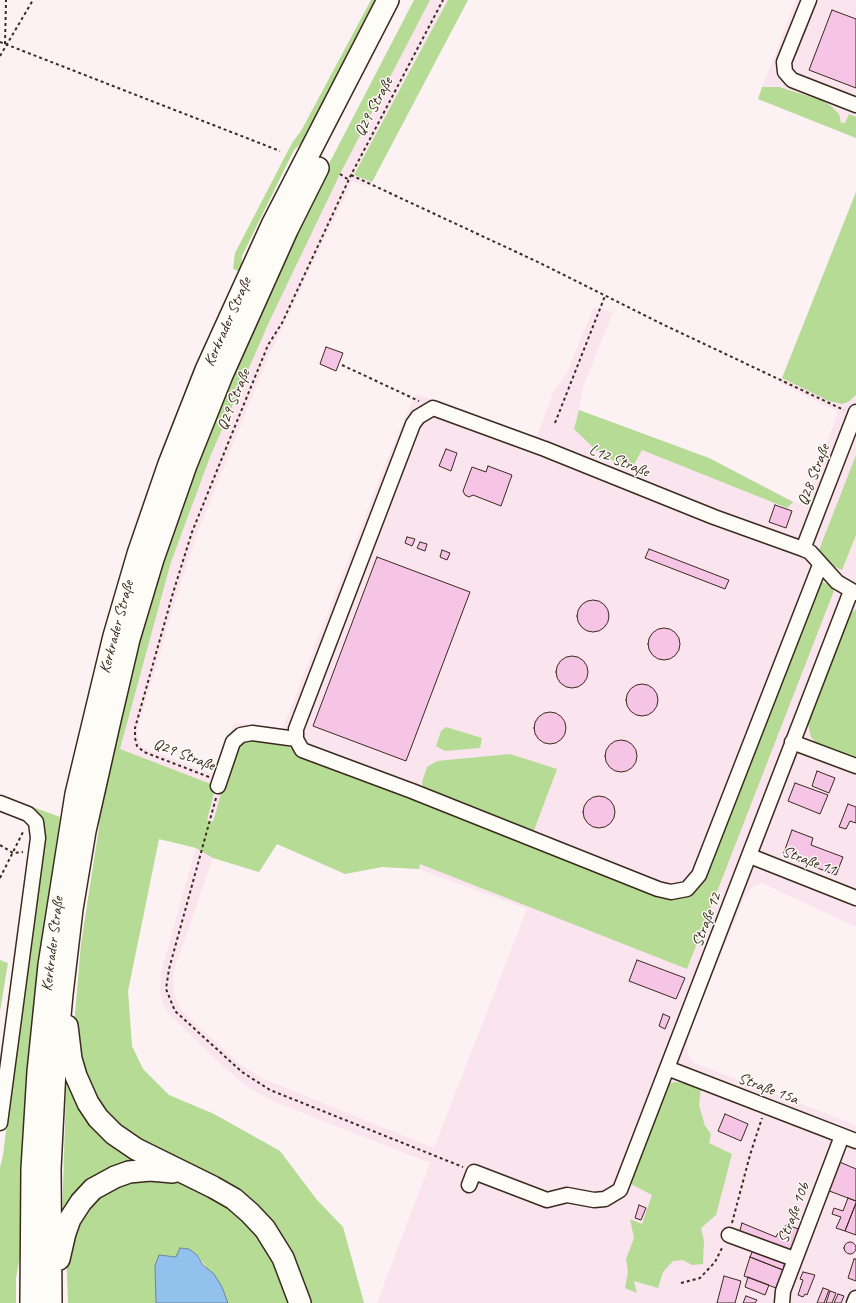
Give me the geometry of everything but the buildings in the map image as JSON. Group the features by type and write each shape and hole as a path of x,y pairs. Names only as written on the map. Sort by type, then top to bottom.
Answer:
{"highway":[{"name":"Kerkrader Straße","path":"31,1303 32,1169 38,1072 49,965 76,794 114,636 138,554 169,464 206,370 272,224 388,0"},
{"name":"Kerkrader Straße","path":"51,1296 50,1195 52,1115 62,994 73,902 91,803 129,639 161,537 186,465 222,375 287,230 352,98 404,0"},
{"path":"62,994 73,1068 81,1089 93,1110 106,1126 125,1141 182,1173 224,1193 243,1207 258,1221 283,1258 300,1303"},
{"path":"51,1296 67,1225 76,1208 89,1193 110,1179 129,1172 150,1170 182,1173"}],"street":[{"path":"808,0 784,62 786,72 792,80 856,105"},
{"path":"428,410 413,424 296,729 296,739 302,750 412,791 658,889 671,892 687,889 699,875 820,565"},
{"name":"L12 Straße","path":"428,410 545,450 714,517 803,549"},
{"name":"Q28 Straße","path":"803,549 856,414"},
{"path":"803,549 810,552 820,565 838,582 854,592"},
{"name":"Straße 12","path":"471,1178 547,1200 567,1195 594,1200 605,1199 620,1190 750,856 792,742 854,592"},
{"path":"219,784 233,742 241,735 252,733 296,739"},
{"path":"792,742 856,766"},
{"path":"0,803 32,817 36,822 38,838 0,1123"},
{"name":"Straße 11","path":"750,856 856,898"},
{"name":"Straße 15a","path":"667,1068 856,1141"},
{"name":"Straße 10b","path":"782,1303 783,1291 794,1260 842,1136"},
{"path":"729,1235 794,1260"},
{"path":"854,1303 856,1298"}],"path":[{"path":"6,0 6,45"},
{"path":"0,56 33,0"},
{"name":"Q29 Straße","path":"219,784 144,752 137,746 135,728 171,600 195,526 268,345 282,323 351,175 443,0"},
{"path":"0,42 17,47 280,151"},
{"path":"340,174 349,180"},
{"path":"351,175 540,263 605,296 856,414"},
{"path":"555,423 605,296"},
{"path":"342,365 428,410"},
{"path":"219,784 169,969 166,989 175,1011 242,1072 270,1090 471,1178"},
{"path":"0,878 32,817"},
{"path":"0,845 13,853 36,852"},
{"path":"681,1283 700,1278 715,1262 729,1235 750,1155 766,1107"}],"shaded area":[{"path":"430,0 468,0 370,186 352,182 268,357 197,534 177,595 138,728 138,738 142,747 213,774 217,772 221,764 234,722 282,731 387,460 411,404 417,394 532,437 538,434 553,393 567,373 594,307 613,312 583,387 579,410 709,458 799,504 807,498 838,412 780,383 856,192 856,927 762,883 754,886 746,894 696,1015 687,1042 688,1053 694,1063 856,1125 856,1303 377,1303 430,1163 275,1102 249,1088 225,1068 171,1016 162,1003 160,992 161,973 196,847 159,839 128,991 132,1046 143,1069 169,1095 214,1114 280,1151 317,1200 343,1227 364,1303 123,1053 127,752 120,749 171,562 210,457 270,320 340,174","holes":["277,844 345,874 382,867 419,869 527,909 434,1148 261,1078 241,1065 183,1012 174,992 173,977 176,964 213,858 259,872"]},
{"path":"796,0 856,0 856,138 758,99"}],"green space":[{"path":"371,0 379,0 308,137 294,150 242,256 241,272 233,269 235,253 292,143 301,131"},
{"path":"414,0 430,0 340,174 270,320 210,457 171,562 120,749 216,786 207,820 213,822 233,751 247,739 278,743 299,753 685,895 817,587 823,582 835,588 687,969 420,864 419,869 382,867 345,874 277,844 259,872 213,858 196,848 159,839 128,991 132,1046 143,1069 169,1095 214,1114 280,1151 317,1200 343,1227 364,1303 310,1303 309,1296 284,1237 260,1206 226,1182 129,1135 109,1120 91,1095 78,1061 75,1014 81,944 99,827 101,790 148,602 216,407 318,185"},
{"path":"448,0 468,0 372,182 354,175"},
{"path":"762,87 779,87 821,100 831,106 839,114 841,123 845,123 849,114 856,117 856,138 758,99"},
{"path":"856,192 856,395 848,402 842,404 829,401 782,378"},
{"path":"579,410 709,458 793,502 787,508 642,450 633,466 604,458 574,429"},
{"path":"856,455 856,535 842,570 831,565 819,550"},
{"path":"856,609 856,760 817,744 811,737 808,724 809,714 847,617"},
{"path":"446,727 482,738 480,748 445,751 436,746 441,731"},
{"path":"510,754 557,769 533,833 423,789 422,782 427,767 437,761"},
{"path":"25,804 60,817 40,958 21,1251 16,1278 16,1303 0,1303 0,1168 3,1155 44,829 41,819 25,807"},
{"path":"0,960 8,963 0,1011"},
{"path":"67,1061 70,1078 156,1165 62,1218"},
{"path":"675,1082 690,1084 701,1088 699,1105 705,1126 711,1134 709,1143 732,1154 716,1215 701,1228 704,1241 703,1264 692,1265 683,1260 673,1261 663,1272 658,1288 634,1281 637,1293 625,1288 628,1272 626,1259 634,1238 630,1219 642,1224 652,1195 629,1183 667,1084"},
{"path":"135,1176 177,1180 196,1188 236,1212 257,1234 273,1258 290,1303 228,1303 222,1287 197,1255 176,1257 159,1256 156,1283 156,1303 68,1303 66,1248 73,1226 96,1195"}],"water":[{"path":"180,1248 189,1249 197,1255 203,1265 214,1274 222,1287 228,1303 156,1303 155,1266 159,1255 176,1257"}]}
